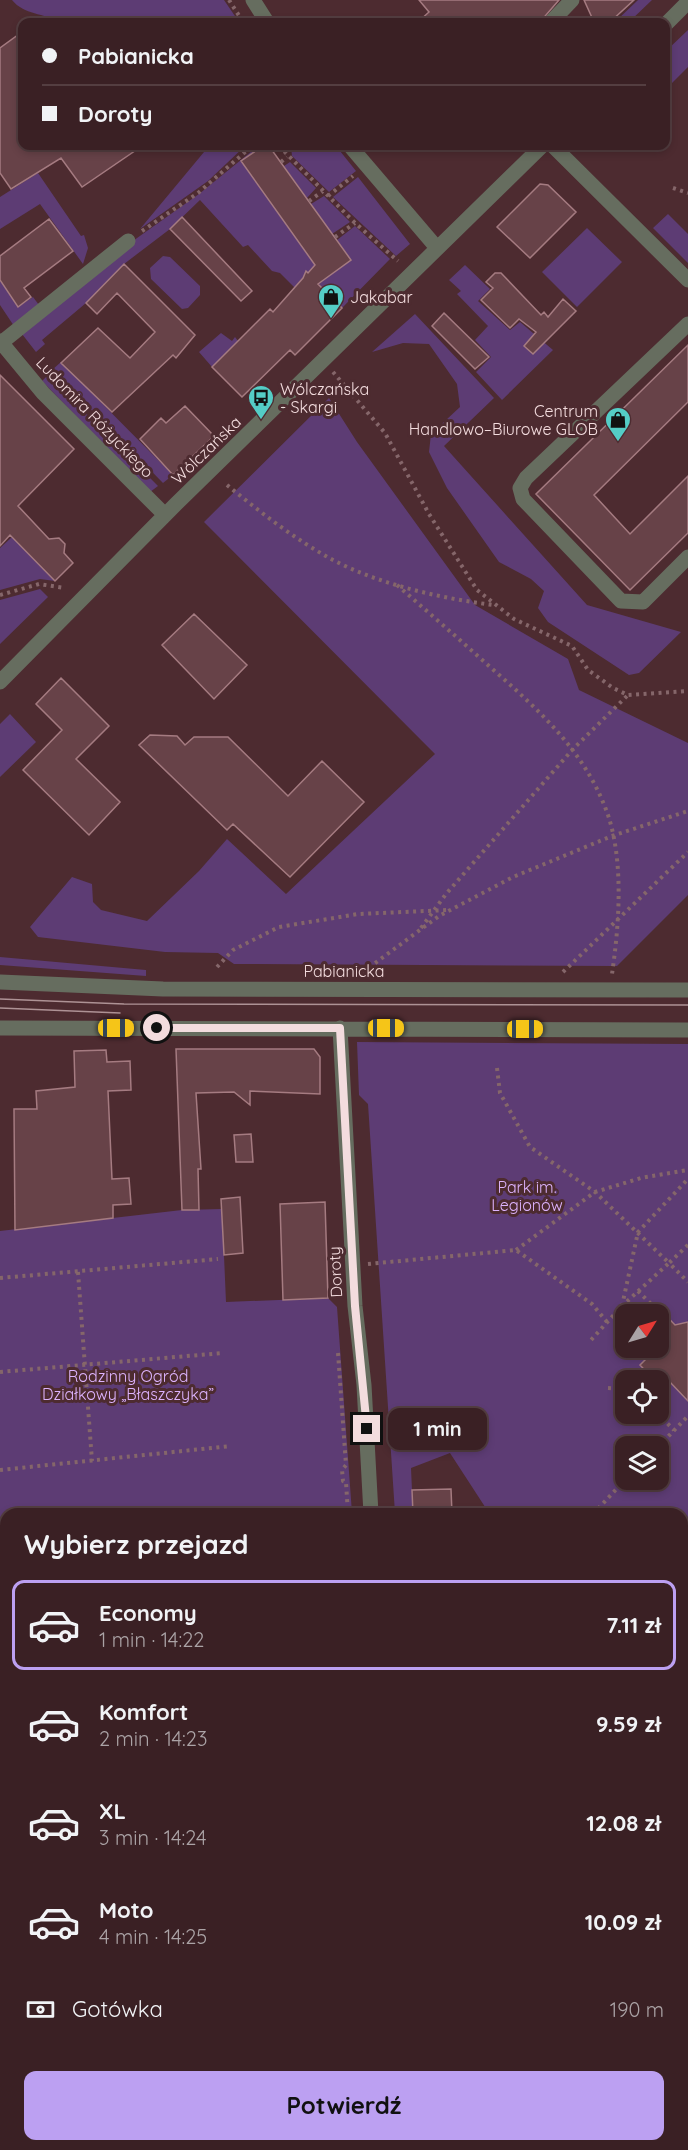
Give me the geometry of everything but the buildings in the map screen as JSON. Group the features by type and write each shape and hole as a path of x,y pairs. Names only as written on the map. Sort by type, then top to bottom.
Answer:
{"street":[{"path":"253,0 264,18"},
{"path":"555,18 572,0"},
{"path":"670,20 688,2"},
{"path":"353,150 437,248"},
{"name":"Wólczańska","path":"0,682 165,515 538,150"},
{"path":"557,150 688,280"},
{"path":"1,342 128,241"},
{"path":"688,324 532,472 520,488 523,499 621,601 643,602 688,558"},
{"name":"Ludomira Różyckiego","path":"1,342 43,393 165,515"},
{"name":"Pabianicka","path":"0,982 163,989 688,990"},
{"path":"0,1028 688,1030"},
{"name":"Doroty","path":"340,1028 353,1265 364,1385 371,1508"}],"path":[{"path":"229,0 240,18"},
{"path":"128,241 198,193 247,150"},
{"path":"282,150 355,223 398,261"},
{"path":"281,162 287,157"},
{"path":"328,196 366,166"},
{"path":"674,188 688,193"},
{"path":"309,201 323,191"},
{"path":"335,237 355,223"},
{"path":"322,361 385,433 429,514 477,590 514,619 572,646 588,670 613,688 628,695 688,691"},
{"path":"227,486 252,506 334,560 397,585 495,605"},
{"path":"0,595 39,584 65,588"},
{"path":"397,585 554,724 581,759 608,816 619,884 612,975"},
{"path":"417,933 434,909 573,749 628,695"},
{"path":"360,975 451,910 513,877 612,836 688,812"},
{"path":"560,975 688,852"},
{"path":"217,967 234,950 279,927 358,914 451,910"},
{"path":"497,1068 500,1093 530,1147 595,1192 688,1282"},
{"path":"353,1265 516,1250 595,1192 641,1178 688,1170"},
{"path":"622,1304 638,1232 688,1179"},
{"path":"624,1304 688,1245"},
{"path":"516,1250 592,1304 607,1322"},
{"path":"0,1278 218,1259"},
{"path":"78,1272 92,1461"},
{"path":"638,1291 651,1304"},
{"path":"591,1340 615,1314"},
{"path":"0,1372 223,1353"},
{"path":"338,1353 346,1465 342,1470 343,1481 346,1482 348,1508"},
{"path":"608,1388 615,1388"},
{"path":"668,1436 688,1416"},
{"path":"668,1424 674,1430"},
{"path":"0,1470 231,1446"},
{"path":"599,1508 616,1490"}],"green space":[{"path":"12,0 224,0 236,18 51,18 17,5"},
{"path":"638,0 652,0 633,18 619,18"},
{"path":"688,30 688,67 670,85 670,47"},
{"path":"206,150 241,150 208,181 140,229"},
{"path":"253,150 257,150 241,161 316,266 296,289 280,273 272,271 248,245 243,247 200,200 170,229 124,264 86,303 42,340 45,344 36,352 22,334 123,248 199,194"},
{"path":"291,150 339,150 356,171 329,192 292,156"},
{"path":"290,162 316,188 307,198 284,166"},
{"path":"38,173 81,236 84,235 88,248 83,264 40,204 0,229 0,197"},
{"path":"358,177 410,244 396,256 333,197"},
{"path":"324,196 350,222 332,234 311,204"},
{"path":"668,214 688,234 688,263 653,228"},
{"path":"355,226 390,259 342,308 313,278 351,260 337,240"},
{"path":"587,228 622,262 577,307 542,272"},
{"path":"163,256 170,257 200,286 200,295 188,308 182,309 151,279 150,268"},
{"path":"465,265 490,289 478,301 510,330 520,322 553,350 502,400 476,372 491,357 475,340 488,326 457,294 461,291 449,280"},
{"path":"0,280 18,307 33,297 39,305 14,326 0,305"},
{"path":"415,314 494,398 444,446 587,605 681,632 639,673 629,675 548,622 538,608 544,591 531,579 499,562 447,488 429,452 431,434 460,407 457,384 429,344 403,343 372,352"},
{"path":"221,333 232,341 235,337 238,341 212,367 199,352"},
{"path":"61,362 173,475 163,483 52,370"},
{"path":"48,375 158,486 150,492 42,381"},
{"path":"329,398 357,442 475,605 568,659 579,690 688,743 688,895 617,966 234,964 218,953 165,952 38,937 30,927 72,877 92,884 93,902 101,910 147,921 199,871 227,839 286,894 435,754 204,522"},
{"path":"12,537 55,581 40,579 0,590 0,548"},
{"path":"40,589 48,597 0,644 0,600"},
{"path":"10,714 36,742 0,777 0,724"},
{"path":"0,957 146,970 146,976 0,965"},
{"name":"Park im. Legionów","path":"357,1042 688,1044 688,1508 486,1508 450,1453 411,1468 413,1508 395,1508 368,1104 359,1095"},
{"name":"Rodzinny Ogród Działkowy „Błaszczyka”","path":"222,1209 226,1302 328,1298 337,1307 352,1508 0,1508 0,1231 182,1210"}],"tram line":[{"path":"0,999 124,1004 688,1005"},
{"path":"0,1008 120,1013"}],"place":[{"name":"Jakabar","path":"331,320"},
{"name":"Wólczańska - Skargi","path":"261,421"},
{"name":"Centrum Handlowo–Biurowe GLOB","path":"618,443"}],"route":[{"path":"157,1028 340,1028 355,1306 367,1429"}]}
